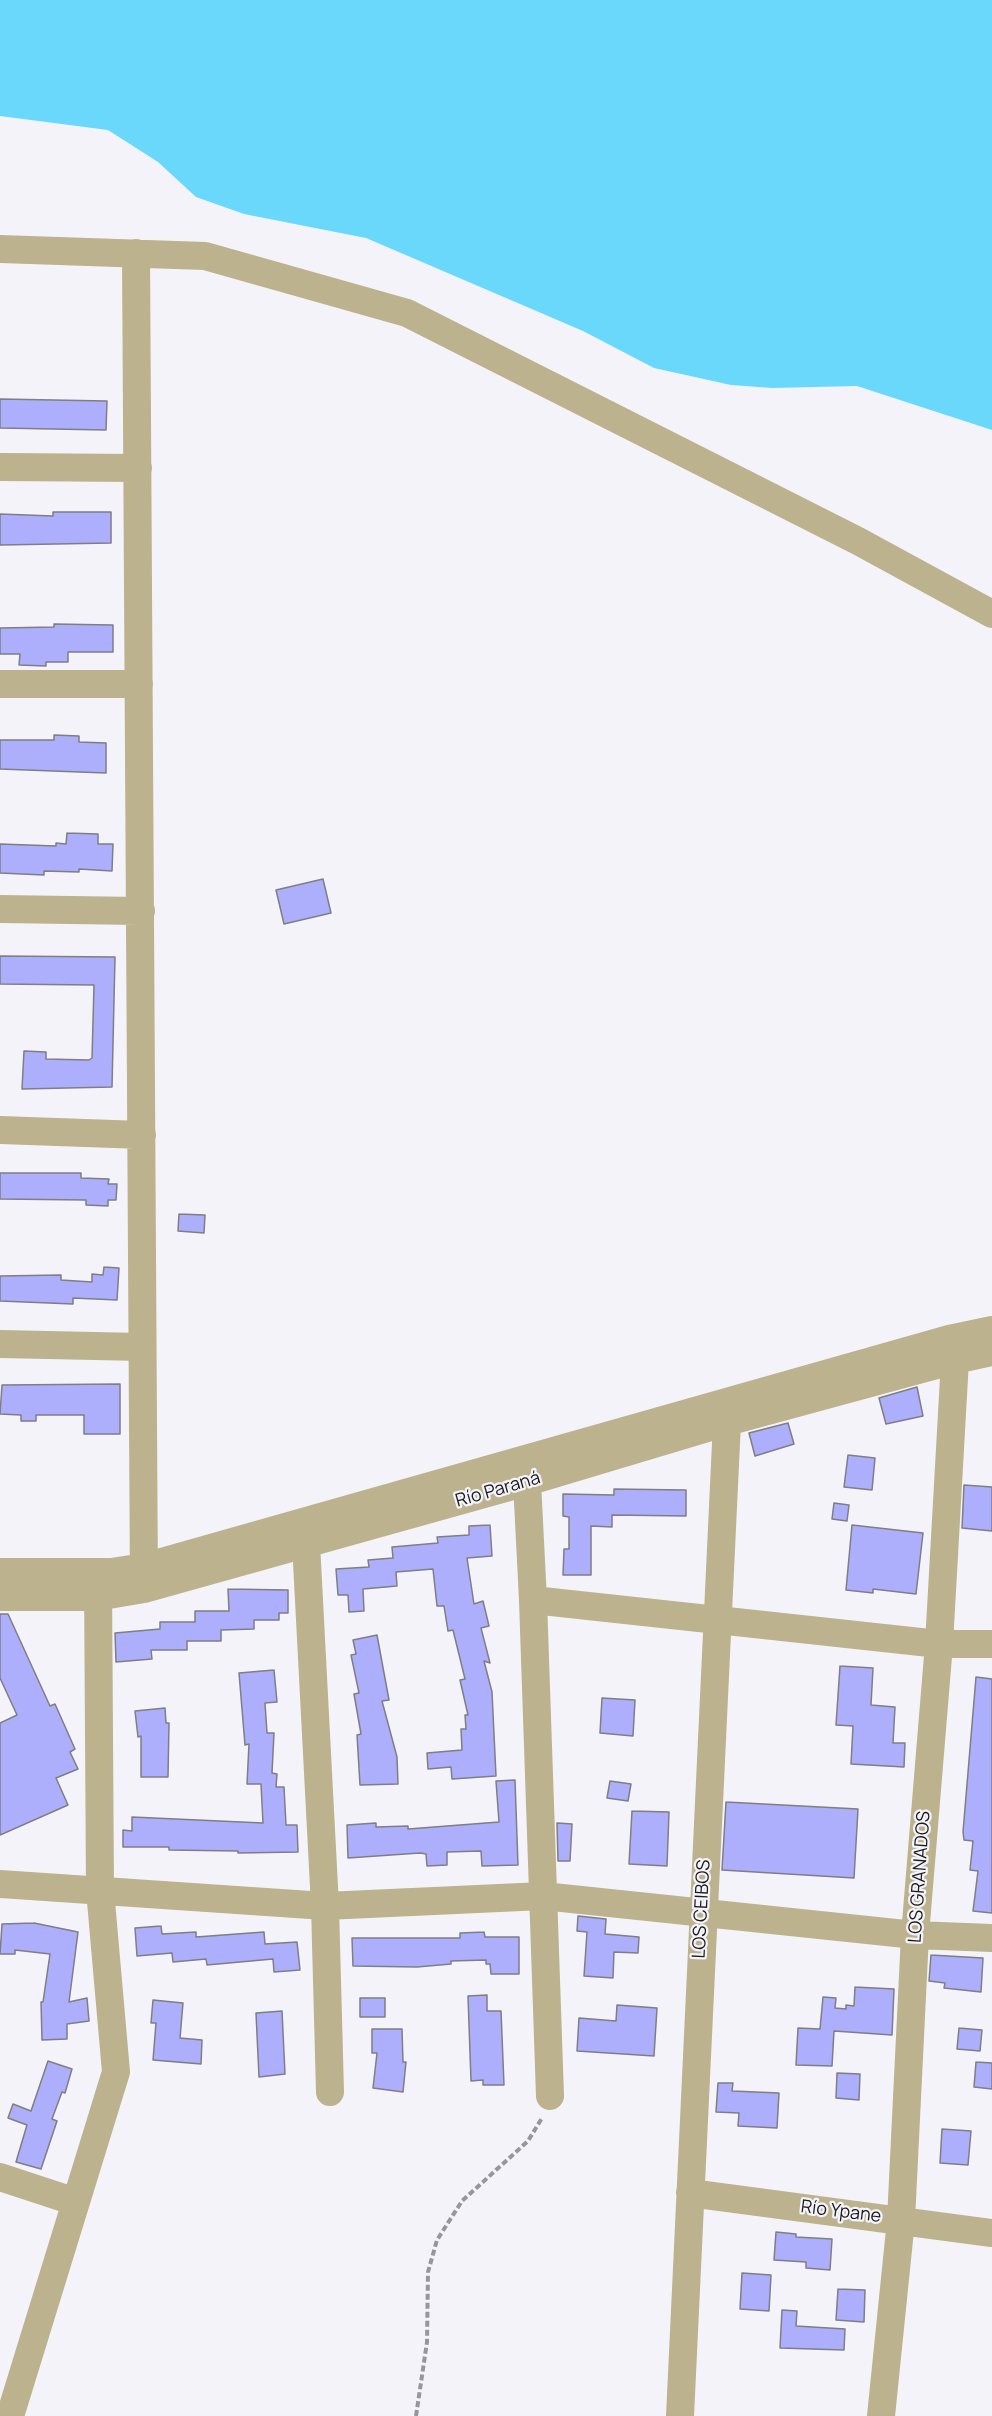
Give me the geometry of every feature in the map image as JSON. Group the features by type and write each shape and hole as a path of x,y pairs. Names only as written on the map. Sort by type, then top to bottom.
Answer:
{"street":[{"path":"0,249 206,255 407,314 858,542 992,614"},
{"path":"135,253 144,1578"},
{"path":"0,467 138,468"},
{"path":"0,684 139,684"},
{"path":"0,909 141,911"},
{"path":"0,1130 142,1135"},
{"name":"Río Paraná","path":"0,1597 144,1578 952,1349 992,1330"},
{"path":"0,1344 142,1347"},
{"name":"Río Paraná","path":"952,1349 992,1352"},
{"name":"LOS GRANADOS","path":"881,2416 901,2220 915,1935 939,1644 952,1349"},
{"name":"LOS CEIBOS","path":"680,2416 725,1413"},
{"path":"525,1471 533,1600 550,2096"},
{"path":"306,1532 325,1906 330,2092"},
{"name":"Río Paraná","path":"0,1572 97,1584"},
{"path":"9,2404 76,2202 116,2072 100,1890 97,1584"},
{"path":"533,1600 939,1644 992,1644"},
{"path":"0,1884 325,1906 543,1896 915,1935 992,1938"},
{"path":"0,2177 76,2202"},
{"name":"Río Ypane","path":"690,2193 992,2233"}],"path":[{"path":"416,2416 427,2342 428,2272 437,2240 452,2214 473,2189 528,2141 541,2120 550,2096"}],"water":[{"path":"0,0 992,0 992,430 857,386 772,388 731,385 654,368 583,331 366,238 244,214 196,197 158,162 108,130 0,116"}],"building":[{"path":"0,399 107,401 106,430 0,428"},
{"path":"53,512 111,512 111,543 0,545 0,514 53,516"},
{"path":"54,624 113,625 113,652 68,652 68,662 46,662 46,666 19,665 20,654 0,654 0,628 54,627"},
{"path":"54,735 79,736 79,742 106,743 106,773 0,769 0,740 54,740"},
{"path":"67,833 98,834 98,844 113,844 112,871 79,869 79,872 44,871 44,875 0,873 0,844 56,846 56,843 66,844"},
{"path":"323,879 331,913 284,924 276,890"},
{"path":"0,956 115,957 112,1087 22,1089 24,1051 46,1052 46,1059 89,1060 92,1058 94,985 0,984"},
{"path":"0,1173 81,1173 81,1178 109,1179 108,1184 117,1184 116,1200 108,1200 108,1206 86,1205 86,1200 0,1199"},
{"path":"179,1214 205,1215 204,1233 178,1231"},
{"path":"104,1267 119,1268 117,1300 73,1298 73,1304 0,1301 0,1276 61,1275 61,1280 92,1282 92,1274 103,1275"},
{"path":"120,1384 120,1434 84,1434 84,1415 36,1415 36,1421 21,1421 21,1415 0,1414 2,1385"},
{"path":"917,1387 923,1416 886,1424 879,1398"},
{"path":"788,1423 794,1444 755,1456 749,1433"},
{"path":"848,1455 875,1458 872,1490 844,1487"},
{"path":"964,1485 992,1487 992,1531 962,1528"},
{"path":"614,1489 686,1490 686,1516 612,1515 612,1527 591,1526 591,1575 563,1575 564,1549 569,1549 569,1517 563,1516 563,1494 614,1495"},
{"path":"834,1503 849,1505 847,1521 832,1519"},
{"path":"490,1525 492,1556 467,1558 474,1604 483,1601 489,1626 481,1628 490,1663 484,1661 492,1692 496,1776 452,1779 451,1767 428,1769 427,1753 462,1750 461,1729 466,1729 465,1715 468,1715 460,1680 465,1679 453,1630 448,1631 444,1606 437,1606 433,1569 396,1572 397,1586 363,1589 364,1611 349,1612 348,1595 338,1595 336,1569 369,1567 368,1560 393,1558 392,1547 438,1543 437,1537 469,1535 469,1526"},
{"path":"852,1525 923,1533 916,1594 873,1589 873,1593 846,1590"},
{"path":"228,1589 288,1590 288,1613 279,1613 279,1620 254,1620 254,1629 221,1630 221,1641 187,1641 187,1650 151,1650 152,1659 116,1662 115,1633 160,1629 160,1622 195,1622 195,1611 229,1611"},
{"path":"0,1614 8,1614 50,1706 55,1704 75,1749 70,1752 78,1769 56,1778 68,1805 0,1835 0,1723 17,1715 0,1678"},
{"path":"377,1635 389,1700 382,1701 397,1757 398,1784 360,1785 357,1735 361,1734 354,1694 359,1693 351,1655 356,1654 353,1640"},
{"path":"840,1666 873,1668 871,1705 895,1707 893,1743 905,1743 904,1767 851,1764 853,1726 836,1725"},
{"path":"274,1670 277,1702 265,1703 267,1733 274,1733 272,1773 277,1774 276,1787 284,1787 286,1825 297,1825 298,1852 238,1853 238,1851 169,1850 169,1847 123,1847 123,1830 132,1831 132,1817 263,1823 261,1784 247,1784 249,1744 245,1745 239,1673"},
{"path":"976,1677 992,1679 992,1913 973,1911 978,1871 970,1870 973,1841 964,1840 963,1832"},
{"path":"602,1698 635,1700 633,1736 600,1733"},
{"path":"165,1708 166,1723 169,1723 168,1777 141,1777 141,1736 138,1737 135,1711"},
{"path":"515,1780 518,1865 482,1866 481,1851 447,1852 447,1865 427,1866 426,1854 420,1853 348,1858 347,1825 376,1823 376,1827 408,1826 408,1829 499,1822 496,1781"},
{"path":"610,1781 631,1784 628,1801 607,1798"},
{"path":"726,1802 858,1809 854,1878 722,1870"},
{"path":"632,1811 669,1812 667,1866 629,1864"},
{"path":"557,1823 572,1824 570,1861 558,1861"},
{"path":"578,1916 606,1919 605,1934 639,1937 638,1953 614,1952 613,1978 584,1976 587,1932 577,1931"},
{"path":"34,1923 78,1932 69,2002 87,1998 89,2021 67,2024 67,2039 42,2040 41,2002 43,2002 50,1954 15,1950 15,1954 0,1954 2,1924"},
{"path":"161,1926 162,1934 196,1932 196,1937 264,1932 265,1944 297,1942 300,1970 274,1972 273,1959 207,1965 206,1959 173,1962 172,1953 137,1956 135,1928"},
{"path":"484,1932 485,1937 519,1937 519,1974 491,1974 490,1964 486,1964 486,1960 451,1961 451,1964 417,1967 353,1966 352,1938 460,1938 460,1933"},
{"path":"931,1955 983,1958 981,1992 944,1988 945,1983 929,1981"},
{"path":"855,1987 894,1989 892,2035 834,2031 832,2066 796,2065 798,2028 820,2029 823,1997 836,1998 835,2008 846,2009 846,2005 854,2006"},
{"path":"487,1995 487,2011 501,2011 504,2085 483,2085 483,2080 471,2081 468,1996"},
{"path":"360,1998 385,1998 385,2017 360,2017"},
{"path":"153,2000 183,2003 180,2038 202,2040 201,2064 153,2060 156,2023 151,2023"},
{"path":"617,2005 657,2008 654,2056 577,2051 579,2018 616,2021"},
{"path":"282,2011 285,2074 259,2077 256,2013"},
{"path":"959,2028 982,2030 980,2051 957,2049"},
{"path":"372,2029 402,2029 403,2062 406,2062 403,2092 373,2088 377,2053 372,2053"},
{"path":"48,2061 72,2069 65,2093 62,2092 52,2119 57,2121 41,2169 16,2162 27,2125 8,2118 13,2104 31,2111"},
{"path":"976,2062 992,2063 992,2089 974,2087"},
{"path":"837,2073 860,2074 859,2100 836,2098"},
{"path":"718,2083 733,2083 732,2091 779,2093 777,2128 738,2126 739,2113 716,2112"},
{"path":"942,2129 971,2131 968,2165 940,2163"},
{"path":"776,2232 796,2234 796,2237 832,2239 830,2270 806,2268 806,2262 774,2260"},
{"path":"742,2273 771,2275 769,2311 740,2309"},
{"path":"838,2289 865,2290 864,2322 836,2320"},
{"path":"782,2310 797,2311 796,2326 845,2329 844,2350 780,2348"}]}
